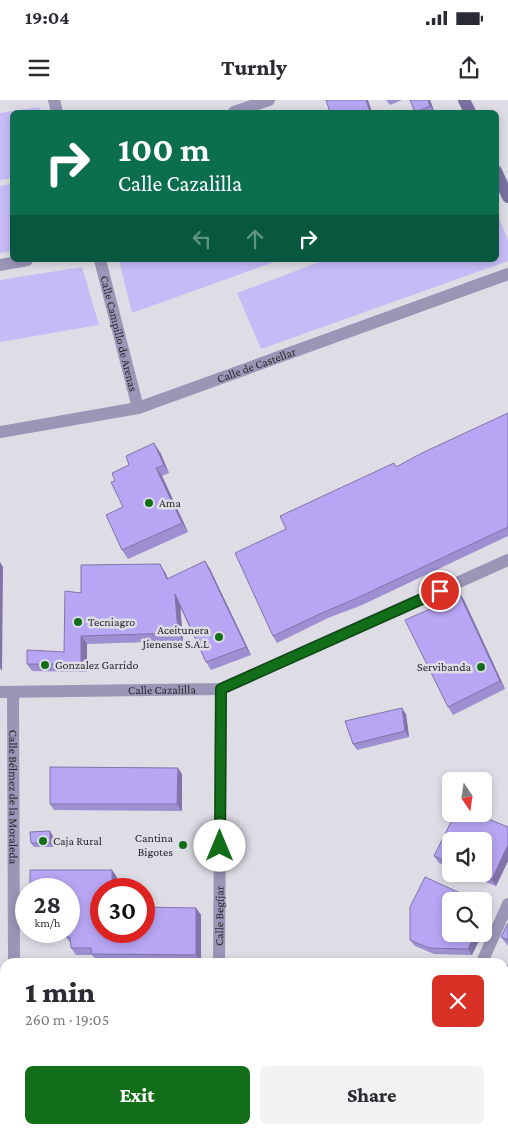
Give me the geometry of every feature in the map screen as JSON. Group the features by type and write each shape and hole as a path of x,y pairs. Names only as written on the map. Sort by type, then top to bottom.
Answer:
{"main road":[{"path":"499,178 508,197"}],"street":[{"path":"240,110 269,100"},
{"path":"0,265 16,262"},
{"name":"Calle Campillo de Arenas","path":"101,262 138,408"},
{"name":"Calle de Castellar","path":"0,432 138,408 508,274"},
{"name":"Calle Cazalilla","path":"7,692 221,689 508,560"},
{"name":"Calle Begíjar","path":"219,958 221,689"},
{"name":"Calle Bélmez de la Moraleda","path":"7,692 14,958"},
{"path":"484,958 508,904"}],"shaded area":[{"path":"39,107 40,110 20,110"},
{"path":"10,111 10,178 0,180 0,113"},
{"path":"10,184 10,251 0,253 0,186"},
{"path":"499,218 508,240 508,261 261,349 237,293 320,262 499,262"},
{"path":"119,262 274,262 132,313"},
{"path":"82,267 99,325 0,342 0,280"}],"building":[{"path":"326,100 366,100 369,110 329,110"},
{"path":"410,100 428,100 430,106 414,110"},
{"path":"508,413 508,527 273,636 235,553 286,529 280,516 394,463 396,467"},
{"name":"Ama","path":"154,443 164,465 156,468 182,523 122,550 106,515 123,507 111,482 115,481 112,473 129,465 126,456"},
{"path":"205,561 246,647 206,662 175,594 178,633 81,636 81,664 27,664 27,650 64,652 65,591 81,593 81,565 160,564 167,579"},
{"path":"459,593 500,681 448,707 405,620 437,606"},
{"path":"402,708 405,731 353,744 345,721"},
{"path":"50,767 178,768 177,804 50,804"},
{"path":"492,820 508,827 508,845 492,879 492,832 446,832 451,822"},
{"path":"50,831 50,843 31,843 30,832"},
{"path":"442,840 442,859 434,856"},
{"path":"30,870 112,870 112,878 90,878 90,943 155,943 155,907 196,908 196,955 92,954 91,948 71,948 71,943 80,943 80,878 30,878"},
{"path":"425,877 458,892 442,892 442,942 471,942 468,949 429,948 410,940 410,907"},
{"path":"508,923 508,940 501,937"}],"place":[{"name":"Ama","path":"149,503"},
{"name":"Tecniagro","path":"78,622"},
{"name":"Aceitunera Jienense S.A.L","path":"219,637"},
{"name":"Gonzalez Garrido","path":"45,665"},
{"name":"Servibanda","path":"481,667"},
{"name":"Caja Rural","path":"43,841"},
{"name":"Cantina Bigotes","path":"183,845"}],"route":[{"path":"220,846 221,689 440,591"}]}
